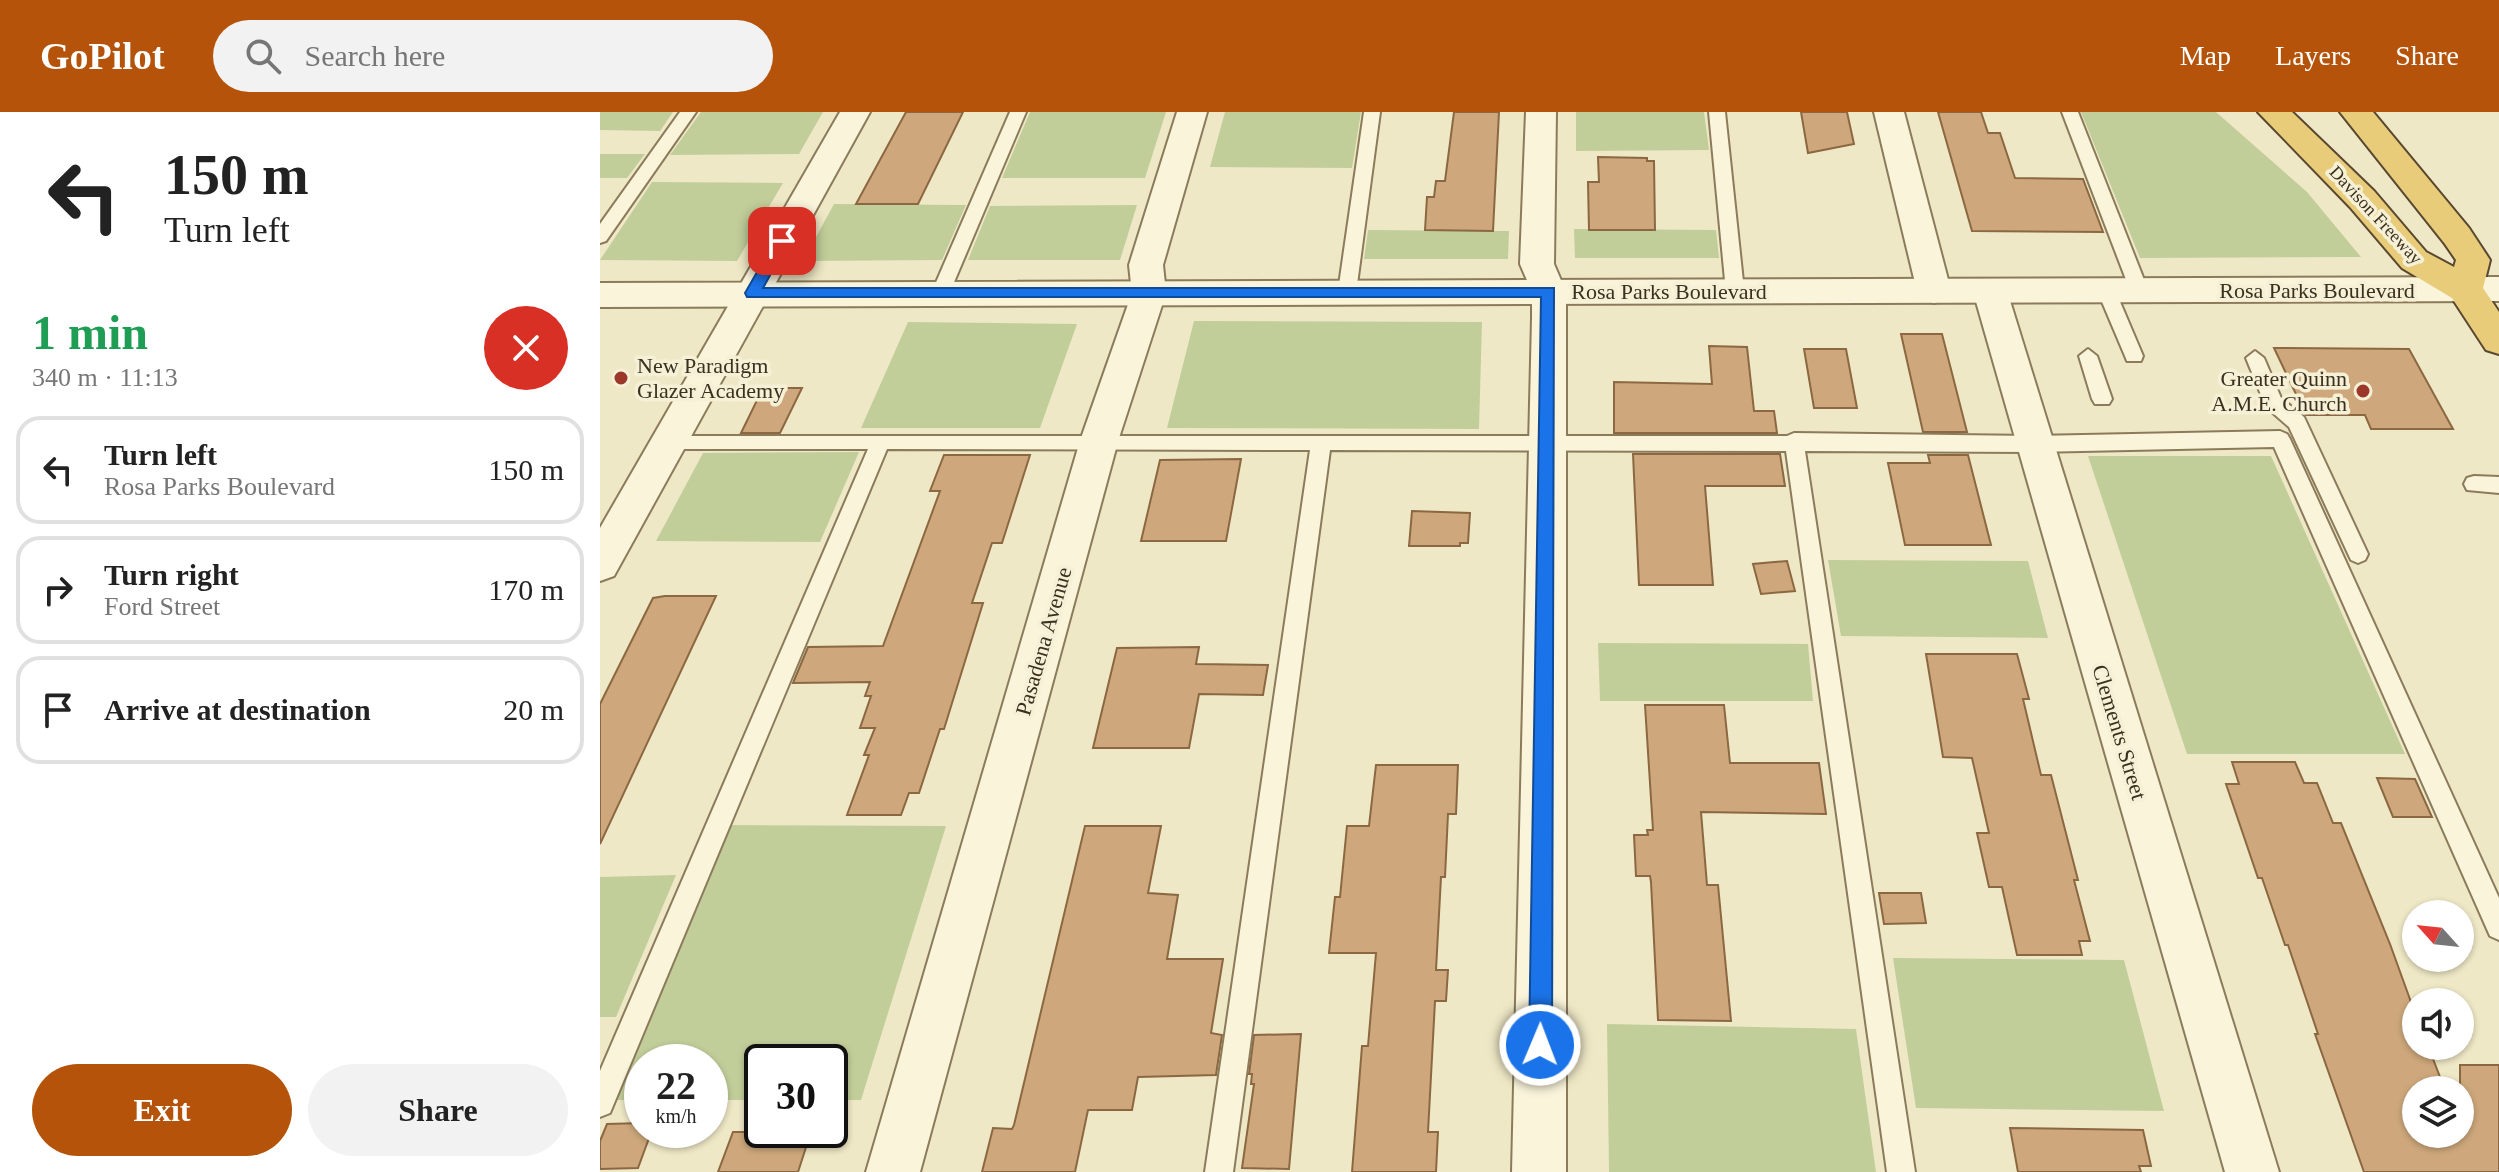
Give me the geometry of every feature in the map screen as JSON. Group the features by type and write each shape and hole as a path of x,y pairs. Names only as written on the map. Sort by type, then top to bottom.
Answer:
{"highway":[{"name":"Davison Freeway","path":"2274,112 2362,199 2414,260 2482,289"},
{"path":"2356,112 2473,260 2499,341"}],"street":[{"path":"600,564 855,112"},
{"name":"Pasadena Avenue","path":"893,1172 1099,441 1149,293 1146,265 1192,112"},
{"path":"1539,1172 1549,292 1537,264 1541,112"},
{"path":"1889,112 1934,291"},
{"name":"Rosa Parks Boulevard","path":"600,295 2482,289"},
{"name":"Clements Street","path":"1990,291 2252,1172"}],"lane":[{"path":"600,237 688,112"},
{"path":"940,294 1018,112"},
{"path":"1347,292 1372,112"},
{"path":"1717,112 1735,291"},
{"path":"2070,112 2122,290 2134,356"},
{"path":"2088,356 2102,399"},
{"path":"2255,358 2273,402 2297,422 2358,554"},
{"path":"668,441 1794,441 2034,444 2280,439 2499,927"},
{"path":"600,1103 881,441"},
{"path":"1794,441 1901,1172"},
{"path":"1219,1172 1321,442"},
{"path":"2474,484 2499,485"}],"green space":[{"path":"600,112 673,112 660,131 600,130"},
{"path":"701,112 823,112 799,154 670,155"},
{"path":"1030,112 1166,112 1145,178 1002,178"},
{"path":"1225,112 1361,112 1352,168 1210,167"},
{"path":"1576,112 1704,112 1709,150 1576,151"},
{"path":"2081,112 2216,112 2307,192 2361,257 2140,258"},
{"path":"600,154 645,154 627,178 600,178"},
{"path":"652,182 783,183 737,261 600,260"},
{"path":"834,204 966,205 942,260 803,261"},
{"path":"1137,205 1120,260 968,260 990,206"},
{"path":"1574,229 1716,230 1719,258 1575,258"},
{"path":"1368,230 1509,231 1508,259 1364,259"},
{"path":"1194,321 1482,322 1479,429 1167,428"},
{"path":"908,322 1077,324 1040,428 861,428"},
{"path":"859,452 820,542 656,541 703,453"},
{"path":"2088,456 2271,456 2405,754 2187,754"},
{"path":"1828,560 2028,561 2048,638 1841,636"},
{"path":"1598,643 1808,644 1813,701 1600,701"},
{"path":"725,825 946,826 861,1100 848,1100 848,1044 744,1044 744,1100 728,1100 728,1044 636,1044"},
{"path":"676,875 616,1017 600,1017 600,877"},
{"path":"1893,958 2124,960 2164,1111 1916,1108"},
{"path":"1607,1024 1856,1029 1876,1172 1609,1172"},
{"path":"624,1073 624,1100 613,1100"}],"building":[{"path":"906,112 963,112 918,204 856,204"},
{"path":"1454,112 1499,112 1493,231 1425,230 1427,197 1434,197 1436,181 1445,181"},
{"path":"1801,112 1847,112 1854,144 1808,153"},
{"path":"1938,112 1981,112 1988,133 2000,133 2015,178 2083,179 2103,232 1972,231"},
{"path":"1598,157 1647,158 1647,161 1654,161 1655,230 1589,230 1588,182 1599,182"},
{"path":"1901,334 1942,334 1967,432 1923,432"},
{"path":"1709,346 1747,347 1754,411 1774,411 1777,433 1614,433 1614,382 1712,384"},
{"name":"Greater Quinn A.M.E. Church","path":"2274,348 2409,349 2453,429 2371,429 2365,415 2306,415"},
{"path":"1804,349 1846,349 1857,408 1814,408"},
{"path":"763,388 802,388 780,433 741,433"},
{"path":"1633,454 1780,454 1785,486 1705,486 1713,585 1639,585"},
{"path":"944,455 1030,455 1002,543 992,543 972,603 983,603 944,729 940,729 919,793 909,793 901,815 847,815 869,755 864,755 875,728 860,728 871,696 865,696 870,682 793,683 808,647 883,646 940,491 930,491"},
{"path":"1928,455 1968,455 1991,545 1905,545 1888,463 1930,463"},
{"path":"1241,459 1226,541 1141,541 1160,460"},
{"path":"1412,511 1470,513 1468,543 1460,543 1460,546 1409,546"},
{"path":"1787,561 1795,591 1761,594 1753,564"},
{"path":"716,596 600,844 600,704 653,598"},
{"path":"1199,647 1196,664 1268,665 1263,695 1199,694 1189,748 1093,748 1117,648"},
{"path":"1926,654 2017,654 2029,699 2023,699 2041,775 2051,775 2078,880 2074,880 2090,941 2079,941 2082,955 2017,955 2002,887 1989,887 1977,833 1989,833 1972,758 1943,757"},
{"path":"1645,705 1724,705 1730,763 1819,763 1826,814 1701,812 1707,885 1718,885 1731,1021 1658,1020 1651,882 1650,876 1636,876 1634,835 1648,835 1647,830 1653,830"},
{"path":"2232,762 2295,762 2304,783 2317,783 2333,823 2341,823 2406,988 2402,988 2402,1060 2433,1060 2440,1076 2402,1076 2402,1148 2474,1148 2474,1076 2460,1076 2460,1065 2499,1065 2499,1172 2364,1172 2315,1034 2318,1034 2288,945 2285,945 2262,878 2258,878 2226,784 2239,784"},
{"path":"1376,765 1458,765 1456,814 1448,814 1445,877 1441,877 1436,970 1448,970 1446,1001 1435,1001 1428,1132 1438,1132 1436,1172 1352,1172 1362,1046 1368,1046 1376,953 1329,953 1335,897 1340,897 1347,826 1369,826"},
{"path":"2377,778 2415,779 2432,817 2393,817"},
{"path":"1085,826 1161,826 1148,893 1178,895 1167,959 1223,959 1211,1033 1222,1035 1216,1075 1138,1077 1132,1110 1088,1110 1075,1172 982,1172 993,1128 1012,1129 1014,1125"},
{"path":"1879,893 1921,893 1926,923 1884,924"},
{"path":"1301,1034 1289,1169 1242,1168 1254,1084 1251,1084 1252,1074 1249,1074 1254,1035"},
{"path":"607,1124 624,1124 624,1148 645,1148 638,1168 600,1169 600,1141"},
{"path":"2010,1128 2143,1130 2151,1166 2139,1166 2141,1172 2018,1172"},
{"path":"733,1132 744,1132 744,1148 806,1148 798,1172 718,1172"}],"place":[{"name":"New Paradigm Glazer Academy","path":"621,378"},
{"name":"Greater Quinn A.M.E. Church","path":"2363,391"}],"route":[{"path":"782,241 752,293 1549,292 1540,1045"}]}
